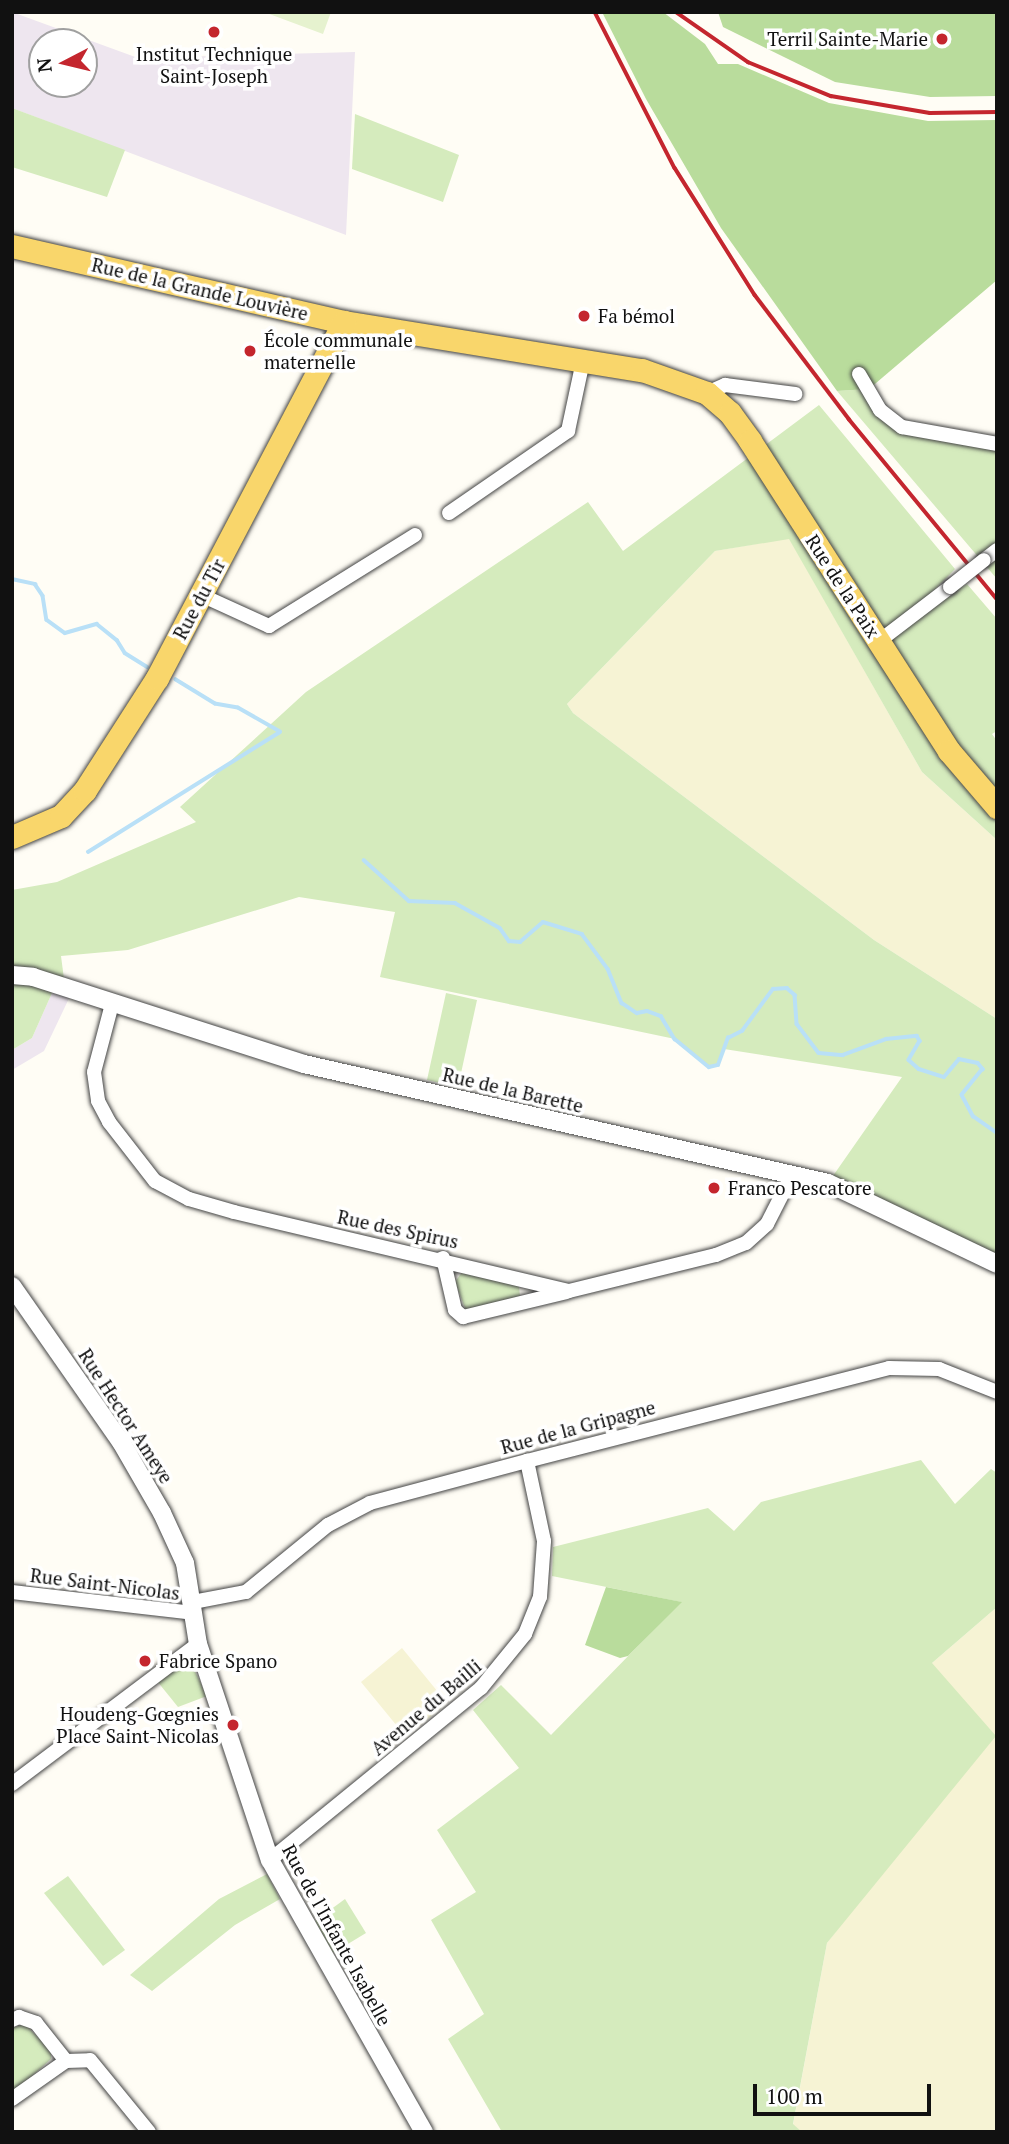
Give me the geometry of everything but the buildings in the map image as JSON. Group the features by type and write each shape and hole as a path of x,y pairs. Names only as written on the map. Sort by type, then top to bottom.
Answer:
{"main road":[{"name":"Rue de la Grande Louvière","path":"12,246 344,322 583,361 678,380"},
{"name":"Rue du Tir","path":"12,838 46,826 73,805 157,678 344,322"},
{"name":"Rue de la Paix","path":"678,380 707,393 730,413 750,440 949,751 997,807"}],"street":[{"path":"449,513 568,431 583,361"},
{"path":"859,374 880,410 896,424 997,444"},
{"path":"707,393 725,385 795,394"},
{"path":"201,595 270,626 415,535"},
{"path":"878,642 997,551"},
{"name":"Rue de la Barette","path":"12,975 33,977 304,1064 792,1175 848,1191 997,1264"},
{"name":"Rue des Spirus","path":"112,1004 94,1072 98,1101 155,1181 189,1199 234,1212 443,1258 569,1291 716,1255 746,1242 767,1224 792,1175"},
{"path":"443,1258 455,1310 463,1317 569,1291"},
{"name":"Rue Hector Ameye","path":"12,1286 142,1475 189,1577 193,1607"},
{"name":"Rue de la Gripagne","path":"193,1607 246,1592 328,1525 362,1507 527,1461 889,1368 939,1369 997,1392"},
{"name":"Avenue du Bailli","path":"270,1860 481,1688 525,1634 540,1597 544,1550 543,1523 527,1461"},
{"name":"Rue Saint-Nicolas","path":"12,1592 193,1607"},
{"name":"Rue de l'Infante Isabelle","path":"193,1607 198,1644 206,1671 242,1766 270,1860 424,2132"},
{"path":"12,1784 198,1644"},
{"path":"12,2020 19,2017 36,2023 66,2061"},
{"path":"12,2099 66,2061 90,2060 98,2066 149,2132"}],"shaded area":[{"path":"12,12 56,28 28,28 28,98 98,98 98,43 138,58 355,52 346,235 12,108"},
{"path":"789,538 922,772 997,840 997,1019 874,940 573,713 567,704 715,551"},
{"path":"56,984 73,990 44,1051 12,1070 12,1050 32,1038"},
{"path":"997,1607 997,2132 802,2132 793,2125 827,1943 871,1886 932,1663"},
{"path":"402,1648 447,1703 406,1737 361,1682"}],"green space":[{"path":"264,12 331,12 323,34"},
{"path":"602,12 663,12 705,44 718,64 738,64 829,103 928,121 997,120 997,280 869,389 837,391 721,228 646,99"},
{"path":"718,12 997,12 997,96 930,97 835,82 723,27"},
{"path":"12,108 125,150 107,197 12,167"},
{"path":"355,114 459,155 443,202 352,169"},
{"path":"869,389 887,417 997,444 997,579 837,391"},
{"path":"819,405 955,569 900,625 967,584 997,619 997,731 992,734 997,741 997,840 922,772 789,539 715,551 567,704 573,713 874,940 997,1019 997,1264 828,1183 902,1077 724,1049 718,1065 709,1067 675,1039 380,977 395,912 299,897 128,950 61,956 64,979 56,984 32,1038 12,1050 12,890 57,882 196,822 180,807 306,692 588,502 623,551"},
{"path":"446,993 477,1000 458,1087 427,1080"},
{"path":"462,1272 519,1286 520,1297 473,1311 465,1308 455,1282"},
{"path":"921,1460 955,1504 991,1469 997,1473 997,1607 932,1663 996,1736 827,1943 793,2124 802,2132 502,2132 448,2039 484,2014 431,1920 476,1892 437,1830 519,1768 473,1710 501,1685 551,1735 681,1602 552,1576 553,1547 708,1508 734,1531 761,1502"},
{"path":"606,1587 682,1602 628,1656 620,1658 585,1645"},
{"path":"190,1661 207,1696 178,1707 157,1681"},
{"path":"267,1874 280,1899 235,1925 152,1991 130,1975 219,1899"},
{"path":"68,1876 125,1950 103,1966 44,1893"},
{"path":"345,1899 366,1933 333,1953 315,1921"},
{"path":"25,2024 51,2051 51,2059 12,2094 12,2028"}],"waterway":[{"path":"12,579 35,584 43,596 47,620 65,633 97,624 117,640 125,653 147,667"},
{"path":"88,852 280,732 238,708 215,704 176,680"},
{"path":"364,860 409,901 455,903 500,928 509,941 520,942 543,922 582,934 608,969 622,1003 637,1013 647,1011 661,1016 675,1039 709,1067 718,1065 728,1038 742,1031 773,989 787,988 795,995 797,1024 819,1053 843,1055 886,1039 917,1036 920,1041 909,1060 919,1069 944,1077 959,1059 978,1063 983,1069 962,1095 973,1116 997,1133"}],"railway":[{"path":"595,12 675,168 755,295 849,419 997,599"},
{"path":"676,12 748,62 831,96 930,113 997,112"}],"place":[{"name":"Institut Technique Saint-Joseph","path":"214,32"},
{"name":"Terril Sainte-Marie","path":"942,39"},
{"name":"Fa bémol","path":"584,316"},
{"name":"École communale maternelle","path":"250,351"},
{"name":"Franco Pescatore","path":"714,1188"},
{"name":"Fabrice Spano","path":"145,1661"},
{"name":"Houdeng-Gœgnies Place Saint-Nicolas","path":"233,1725"}]}
